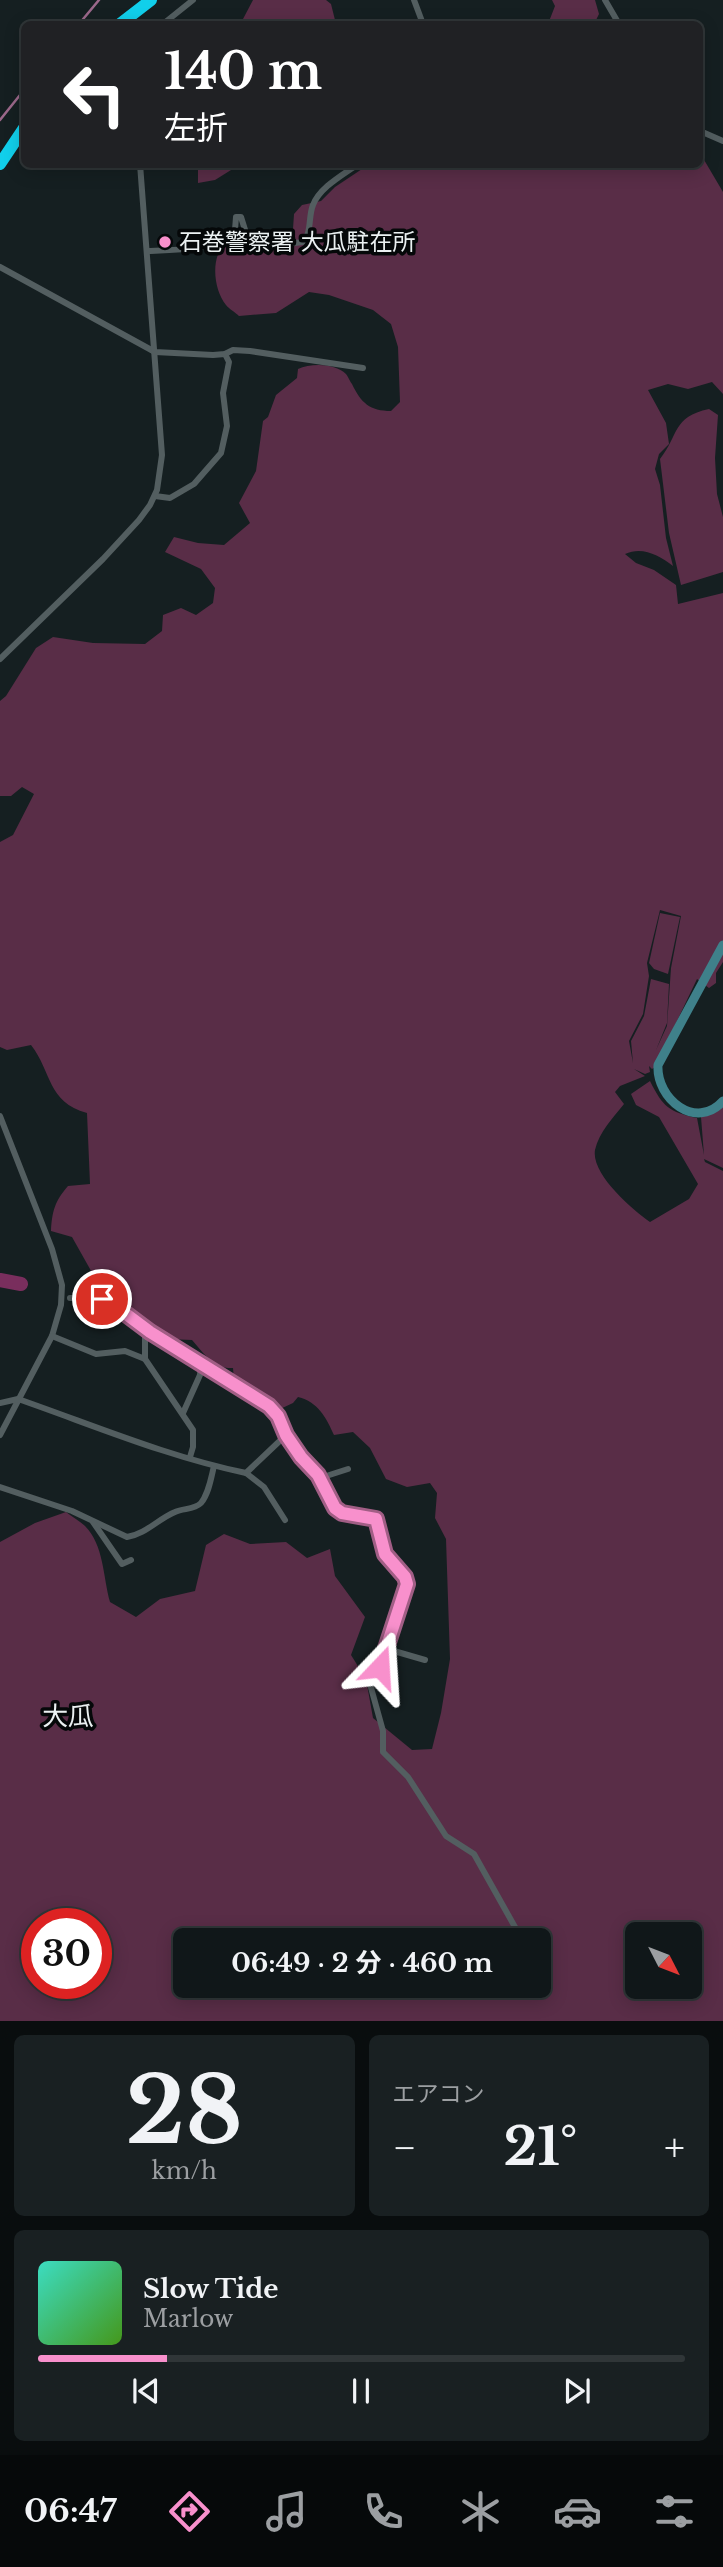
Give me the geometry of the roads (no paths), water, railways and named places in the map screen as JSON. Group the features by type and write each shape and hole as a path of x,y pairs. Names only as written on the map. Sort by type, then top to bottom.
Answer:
{"highway":[{"path":"124,21 151,0"},
{"path":"0,164 21,132"}],"street":[{"path":"167,21 193,0"},
{"path":"414,0 422,21"},
{"path":"605,0 617,21"},
{"path":"703,132 723,141"},
{"path":"0,659 110,552 139,520 155,496 162,455 140,168"},
{"path":"147,251 221,242 235,230 236,217 241,217 246,233 260,247 303,243 307,237 312,206 317,197 353,168"},
{"path":"0,267 155,352 226,354 233,351 250,351 363,368"},
{"path":"155,496 170,498 194,484 221,453 227,426 223,393 229,362 226,354"},
{"path":"723,945 658,1065 664,1092 685,1110 707,1111 723,1101"},
{"path":"0,1116 60,1272 62,1285 61,1305 51,1336 0,1435"},
{"path":"70,1298 94,1298 110,1302 145,1329 269,1406 278,1416 286,1435 320,1478 335,1508 342,1513 376,1519 385,1554 405,1577 407,1584 387,1649 370,1684 383,1731 383,1752 408,1777 446,1836 474,1854 516,1928"},
{"path":"145,1329 145,1359"},
{"path":"51,1336 96,1354 125,1351 145,1359 193,1430 190,1457"},
{"path":"183,1413 200,1375 201,1363"},
{"path":"0,1403 18,1399 131,1440 246,1473 264,1487 285,1520"},
{"path":"246,1473 286,1435"},
{"path":"0,1487 72,1511 121,1536 135,1535 176,1511 194,1508 201,1503 214,1466"},
{"path":"320,1478 348,1469"},
{"path":"92,1520 122,1564 131,1560"},
{"path":"387,1649 425,1660"}],"waterway":[{"path":"82,21 99,0"},
{"path":"0,120 21,94"},
{"path":"0,1280 21,1284"}],"place":[{"name":"石巻警察署 大瓜駐在所","path":"165,242"}],"district":[{"name":"大瓜","path":"68,1716"}]}
